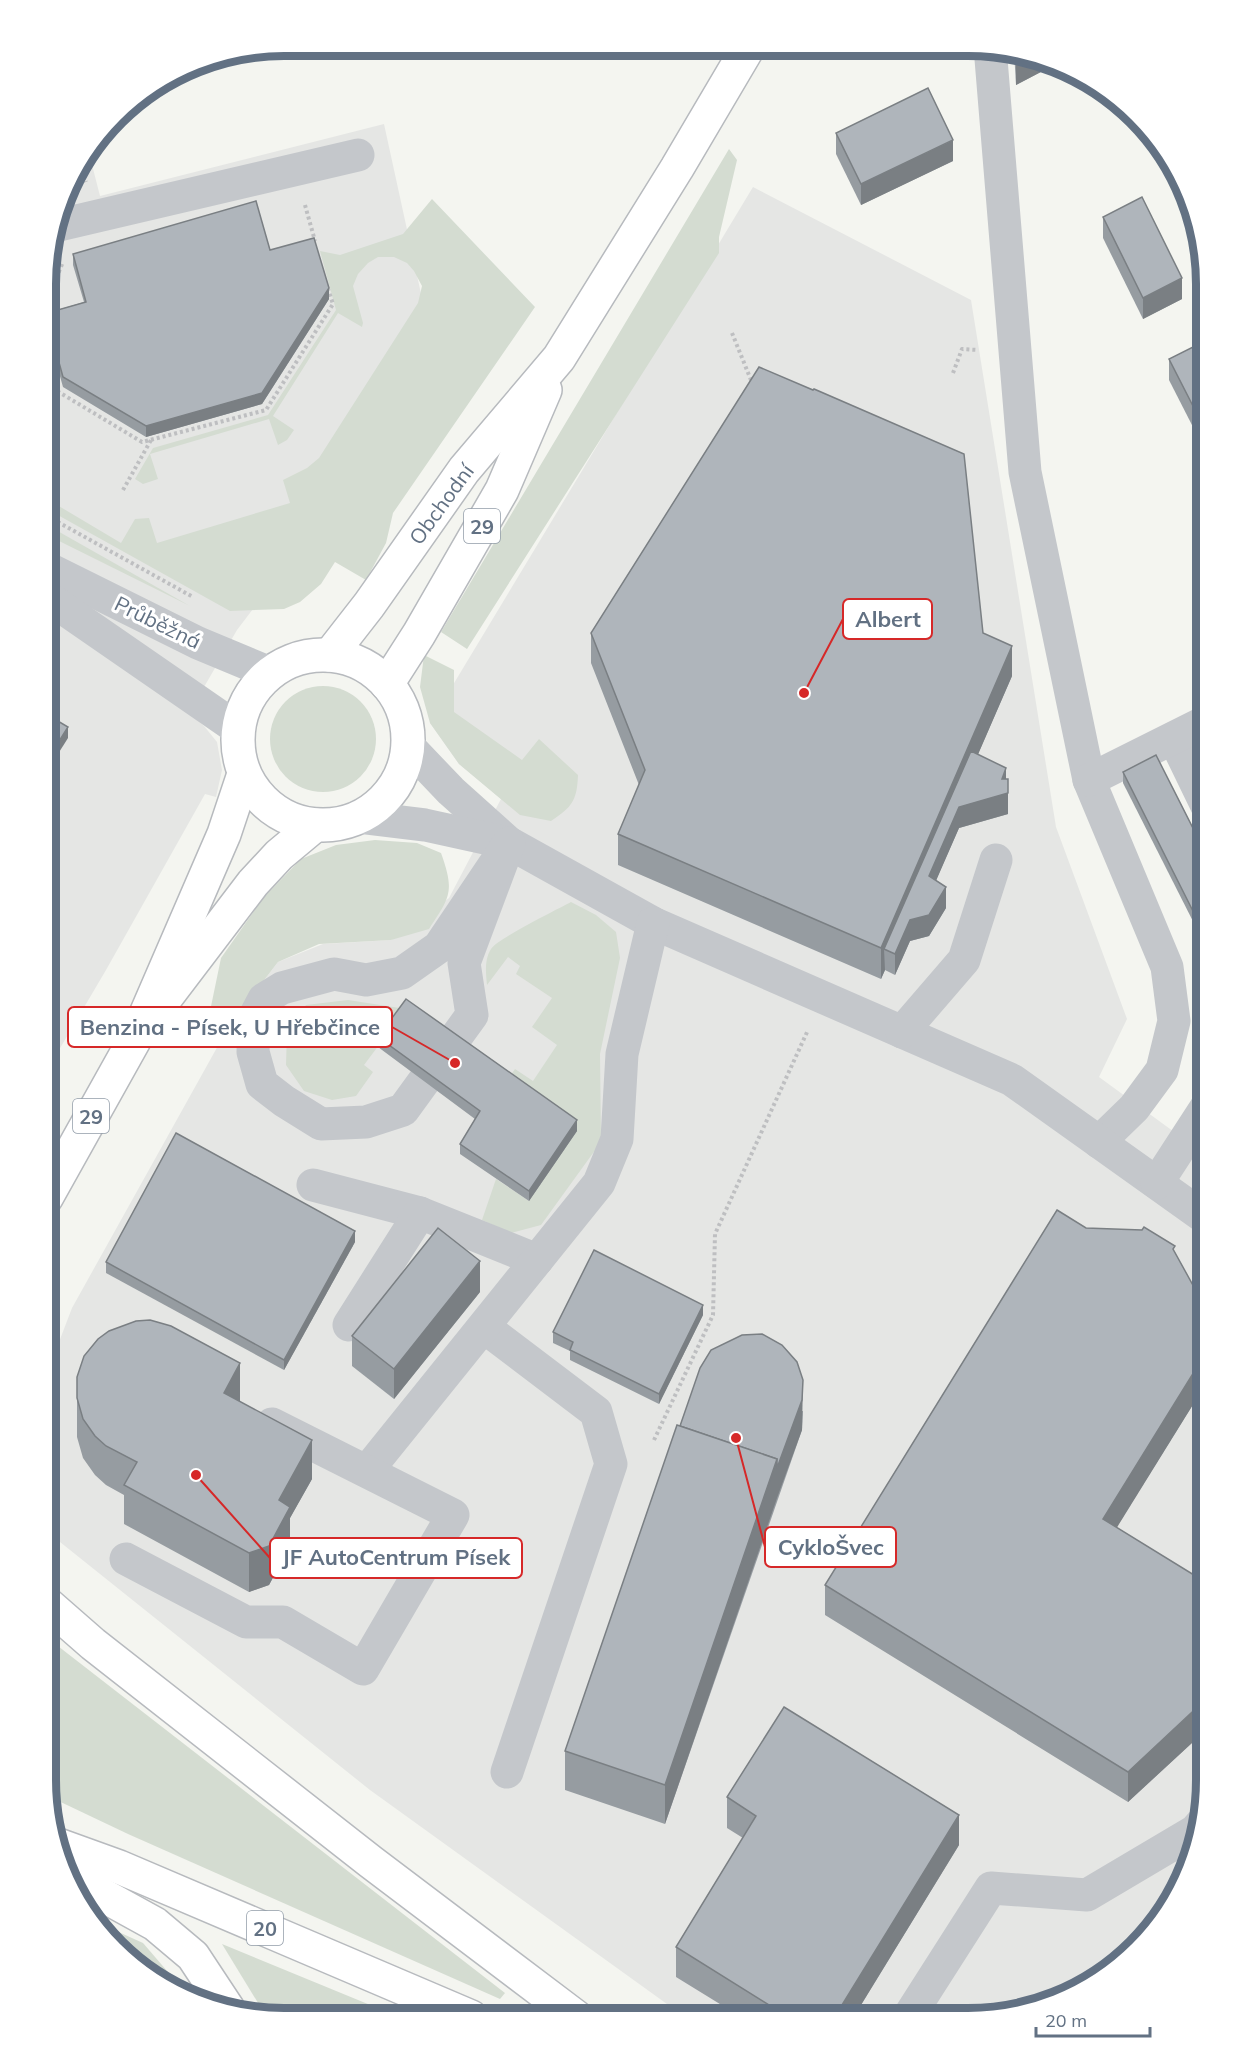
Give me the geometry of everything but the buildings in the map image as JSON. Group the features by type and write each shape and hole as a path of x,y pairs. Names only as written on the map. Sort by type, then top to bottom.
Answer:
{"main road":[{"name":"Obchodní","path":"330,655 369,605 464,470 559,358 677,168 743,56"},
{"name":"Obchodní","path":"387,684 419,634 502,490 559,358"},
{"path":"330,655 351,660 370,669 387,684 400,702 407,723 408,747 404,769 393,788 378,805 359,817 338,824 315,825 294,820 273,809 257,794 244,774 238,752 238,729 244,708 255,688 270,673 288,662 309,656 330,655"},
{"name":"29","path":"56,1180 137,1035 224,834 244,774"},
{"name":"29","path":"137,1035 253,883 279,855 315,825"},
{"path":"56,1612 93,1644 371,1862 563,2007"},
{"name":"20","path":"66,1848 119,1867 448,2007"},
{"path":"81,1883 163,1930 193,1956 221,1999"}],"street":[{"path":"991,57 1025,472 1089,780 1167,967 1174,1021 1162,1070 1134,1108 1099,1142"},
{"path":"63,224 358,155"},
{"name":"Průběžná","path":"56,572 198,643 270,673"},
{"name":"Průběžná","path":"56,604 238,729"},
{"path":"1089,780 1196,727"},
{"path":"1174,738 1196,783"},
{"path":"408,747 451,791 509,843 653,923 1012,1080 1196,1211"},
{"path":"359,817 425,825 509,843"},
{"path":"509,843 464,963 472,1016 403,1110 366,1122 321,1124 262,1084 253,1052 254,1017 264,999 282,988 334,974 366,980 402,973 439,947 509,843"},
{"path":"902,1032 964,960 996,860"},
{"path":"367,1471 599,1182 617,1139 622,1054 653,923"},
{"path":"1157,1183 1196,1123"},
{"path":"314,1185 420,1213 537,1260"},
{"path":"349,1326 420,1213"},
{"path":"484,1327 596,1412 611,1464 507,1772"},
{"path":"126,1559 246,1622 283,1622 363,1669 453,1515 251,1414"},
{"path":"916,2007 991,1888 1087,1895 1190,1834"}],"path":[{"path":"294,169 317,248"},
{"path":"56,390 142,442 266,410 333,304 326,282"},
{"path":"732,333 755,388"},
{"path":"123,490 152,440"},
{"path":"56,521 197,599"},
{"path":"654,1440 714,1315 715,1234 812,1021"}],"shaded area":[{"path":"384,124 437,367 237,630 189,713 217,742 222,770 216,797 205,794 56,1055 56,269 63,225 73,196 91,162 100,196"},
{"path":"729,149 737,160 719,237 719,253 467,649 441,632"},
{"path":"753,187 971,300 1056,827 1127,1019 1099,1077 1196,1148 1195,1809 1189,1838 1179,1867 1158,1906 1140,1930 1119,1951 1095,1969 1069,1984 1027,2000 983,2007 671,2007 370,1790 60,1542 56,1526 56,1350 72,1308 229,1026 278,962 323,944 391,940 449,898 501,799 459,764 430,723"},
{"path":"432,199 535,307 393,513 386,543 366,580 335,562 321,584 300,602 284,609 230,611 56,514 56,504 121,543 135,519 149,518 157,543 290,503 283,480 307,468 319,458 418,303 422,286 407,263 394,257 378,257 368,263 358,274 353,286 363,323 362,327 338,313 273,416 294,430 287,440 278,445 269,419 150,454 158,479 143,484 135,479 153,448 268,415 336,310 320,251 340,255 403,234"},
{"path":"56,530 190,606 56,539"},
{"path":"424,655 454,670 454,712 522,760 539,739 578,775 575,797 564,812 551,821 520,815 459,764 430,723 420,687"},
{"path":"323,686 343,690 361,701 372,719 376,739 372,759 361,777 343,788 323,792 303,788 285,777 274,759 270,739 274,719 285,701 303,690"},
{"path":"375,840 417,843 441,853 448,877 448,894 442,909 429,929 391,940 319,944 278,962 229,1026 209,1016 221,958 264,897 301,859 336,845"},
{"path":"571,902 596,915 616,932 620,958 600,1054 601,1142 541,1225 511,1233 482,1220 496,1179 529,1201 506,1082 515,1069 533,1081 557,1045 532,1027 552,998 516,974 520,966 508,957 487,985 486,962 491,949 496,944"},
{"path":"348,1000 406,1009 364,1065 373,1072 356,1096 332,1100 304,1091 286,1065 287,1031 306,1005"},
{"path":"56,1645 505,1993 500,1999 56,1800"},
{"path":"111,1929 143,1943 174,1979 133,1951"},
{"path":"222,1944 375,2007 269,2007 260,2006"}],"place":[{"name":"Albert","path":"804,693"},
{"name":"Benzina - Písek, U Hřebčince","path":"455,1063"},
{"name":"CykloŠvec","path":"736,1438"},
{"name":"JF AutoCentrum Písek","path":"196,1475"}]}
